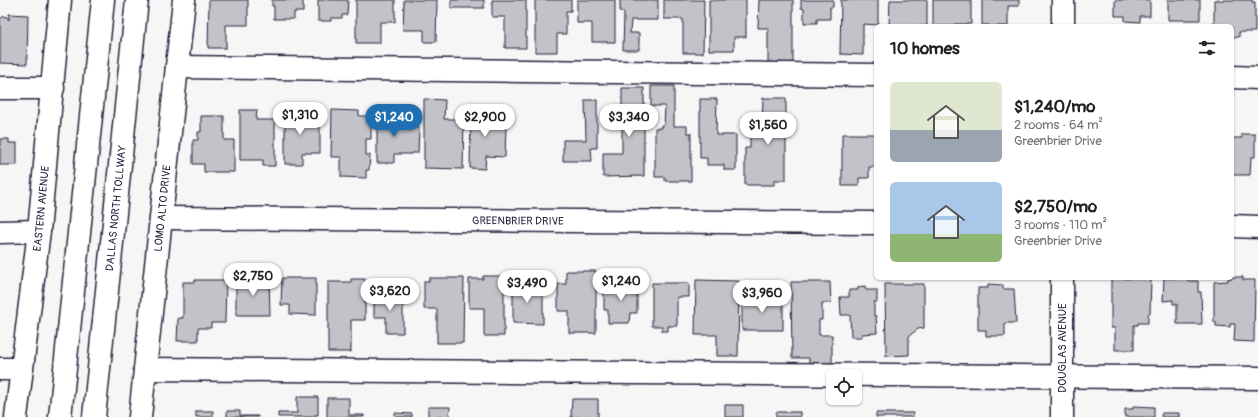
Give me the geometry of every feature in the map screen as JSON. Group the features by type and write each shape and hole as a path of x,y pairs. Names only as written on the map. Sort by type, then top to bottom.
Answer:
{"main road":[{"name":"EASTERN AVENUE","path":"16,417 10,369 39,231 60,0"},
{"path":"60,417 103,0"},
{"name":"DALLAS NORTH TOLLWAY","path":"94,417 137,0"},
{"name":"LOMO ALTO DRIVE","path":"140,417 184,0"},
{"path":"1063,0 1063,24"},
{"path":"177,67 874,75"},
{"path":"1234,78 1258,78"},
{"path":"0,88 53,88"},
{"name":"GREENBRIER DRIVE","path":"161,218 874,223"},
{"path":"1234,226 1258,226"},
{"path":"0,232 39,231"},
{"name":"DOUGLAS AVENUE","path":"1062,280 1062,417"},
{"path":"145,369 1258,378"}],"building":[{"path":"209,0 248,0 248,25 226,25 226,48 208,48"},
{"path":"272,0 303,0 303,12 294,12 294,19 274,19 274,6 272,6"},
{"path":"318,0 348,0 347,15 342,15 342,18 331,18 331,21 318,21"},
{"path":"356,0 395,0 395,22 380,22 380,43 356,43"},
{"path":"404,0 437,0 436,42 424,42 424,30 403,30"},
{"path":"451,0 484,0 484,8 451,8"},
{"path":"492,0 526,0 526,48 505,48 505,17 492,17"},
{"path":"535,0 571,0 571,11 566,11 566,34 557,34 557,52 535,52"},
{"path":"577,0 615,0 615,42 592,42 592,23 577,23"},
{"path":"620,0 658,0 658,20 631,20 630,33 639,33 639,50 623,50 624,12 620,12"},
{"path":"664,0 704,0 703,53 683,53 683,19 664,19"},
{"path":"709,0 746,0 746,37 734,37 734,50 709,50"},
{"path":"759,0 793,0 793,66 768,66 768,28 758,28"},
{"path":"801,0 833,0 833,7 830,7 830,19 817,19 817,23 804,23 804,9 801,8"},
{"path":"841,0 878,0 878,24 863,24 863,55 840,54"},
{"path":"890,0 927,0 927,24 889,24"},
{"path":"933,0 971,0 971,24 933,24"},
{"path":"982,0 1019,0 1019,6 1008,6 1008,24 982,24"},
{"path":"1115,0 1150,0 1150,16 1140,16 1140,22 1125,21 1125,16 1115,16"},
{"path":"1168,0 1200,0 1200,20 1168,20"},
{"path":"1214,0 1252,0 1252,2 1255,2 1255,32 1239,32 1239,37 1234,37 1234,24 1214,24"},
{"path":"9,14 28,15 27,64 0,63 0,19 4,16 9,20"},
{"path":"651,86 674,86 674,126 687,126 687,133 691,133 691,181 665,181 665,177 655,177 655,128 661,128 661,125 664,125 665,106 651,106"},
{"path":"622,88 644,88 644,176 603,177 603,153 622,153"},
{"path":"763,98 786,98 786,180 774,180 774,185 745,185 745,148 750,148 750,132 764,131 764,128 762,128"},
{"path":"424,99 445,100 444,119 464,119 463,169 424,168"},
{"path":"700,99 717,99 716,135 736,135 736,170 724,170 724,165 707,165 707,158 700,158"},
{"path":"585,100 597,100 597,148 591,148 592,161 563,161 563,140 586,140"},
{"path":"285,107 299,107 299,118 317,118 317,127 320,127 320,153 302,153 302,164 285,164"},
{"path":"377,109 392,109 392,126 419,128 418,153 394,154 394,163 377,163"},
{"path":"471,109 492,109 492,121 496,122 496,127 506,127 505,157 486,156 485,169 470,168"},
{"path":"240,110 257,110 256,120 275,120 275,166 263,166 263,160 240,160"},
{"path":"332,110 359,111 359,116 371,116 371,139 366,139 366,155 370,155 369,170 366,170 366,178 341,177 341,157 331,157"},
{"path":"201,116 224,116 224,140 234,140 234,172 204,172 204,164 193,164 193,140 198,140 198,132 201,132"},
{"path":"842,134 874,134 874,167 869,167 869,178 859,178 859,186 842,186"},
{"path":"1242,134 1255,134 1255,157 1251,157 1250,175 1234,175 1234,138 1242,138"},
{"path":"0,139 9,139 9,143 17,143 17,165 0,165"},
{"path":"566,271 596,271 596,333 569,333 569,311 558,311 558,284 566,284"},
{"path":"483,276 504,276 504,336 484,336 484,308 469,308 469,279 483,279"},
{"path":"257,277 269,277 270,315 236,315 236,281 257,281"},
{"path":"1234,277 1243,277 1243,280 1255,280 1254,342 1234,341 1235,324 1230,324 1230,327 1216,326 1216,322 1214,322 1214,282 1234,280"},
{"path":"282,278 316,278 316,315 290,314 290,305 281,305"},
{"path":"429,278 464,278 463,343 437,343 437,309 424,309 424,281 429,281"},
{"path":"351,279 365,279 365,320 351,320 351,352 328,352 328,282 351,282"},
{"path":"195,280 226,280 225,323 211,323 211,328 198,328 198,341 177,341 178,318 183,318 183,282 195,282"},
{"path":"513,280 529,280 529,289 533,289 533,292 543,292 543,324 513,323"},
{"path":"696,280 739,281 738,356 717,356 717,335 695,335"},
{"path":"1111,280 1151,280 1150,314 1148,314 1148,323 1138,323 1138,325 1134,325 1134,350 1115,350 1115,328 1111,328"},
{"path":"1164,280 1198,281 1198,292 1201,292 1202,324 1177,324 1177,304 1173,304 1173,300 1163,301"},
{"path":"791,282 830,282 831,303 822,303 822,320 819,320 819,335 832,335 832,364 809,364 809,358 792,358"},
{"path":"611,283 637,284 637,313 630,313 629,323 608,323 608,310 604,310 604,288 611,289"},
{"path":"652,283 689,283 689,297 677,297 677,326 668,326 668,331 662,331 662,326 652,326"},
{"path":"885,284 924,284 924,328 918,329 909,336 909,355 886,356"},
{"path":"988,284 1003,285 1003,289 1014,289 1016,323 1005,323 1005,336 986,336 986,330 978,330 978,288 988,288"},
{"path":"865,286 866,290 877,290 877,302 874,302 874,316 876,316 877,333 862,334 862,337 851,337 850,315 841,315 840,297 849,297 849,290 858,290 858,287"},
{"path":"374,295 403,296 403,333 386,333 386,317 374,317"},
{"path":"742,299 783,299 783,330 742,330"},
{"path":"297,397 318,397 318,415 314,415 314,417 278,417 278,413 297,413"},
{"path":"327,398 349,398 349,415 364,415 364,417 327,417"},
{"path":"572,399 598,399 598,417 571,417"},
{"path":"725,405 743,405 743,417 725,417"},
{"path":"1133,406 1154,407 1154,417 1125,417 1125,409 1133,409"},
{"path":"428,407 450,407 449,417 428,417"},
{"path":"196,411 213,411 213,417 196,417"},
{"path":"227,411 240,411 240,416 258,417 227,417"},
{"path":"776,412 800,412 800,417 776,417"},
{"path":"395,413 412,414 412,417 395,417"},
{"path":"876,413 913,413 913,417 876,417"},
{"path":"1162,413 1179,413 1179,417 1161,417"}]}
